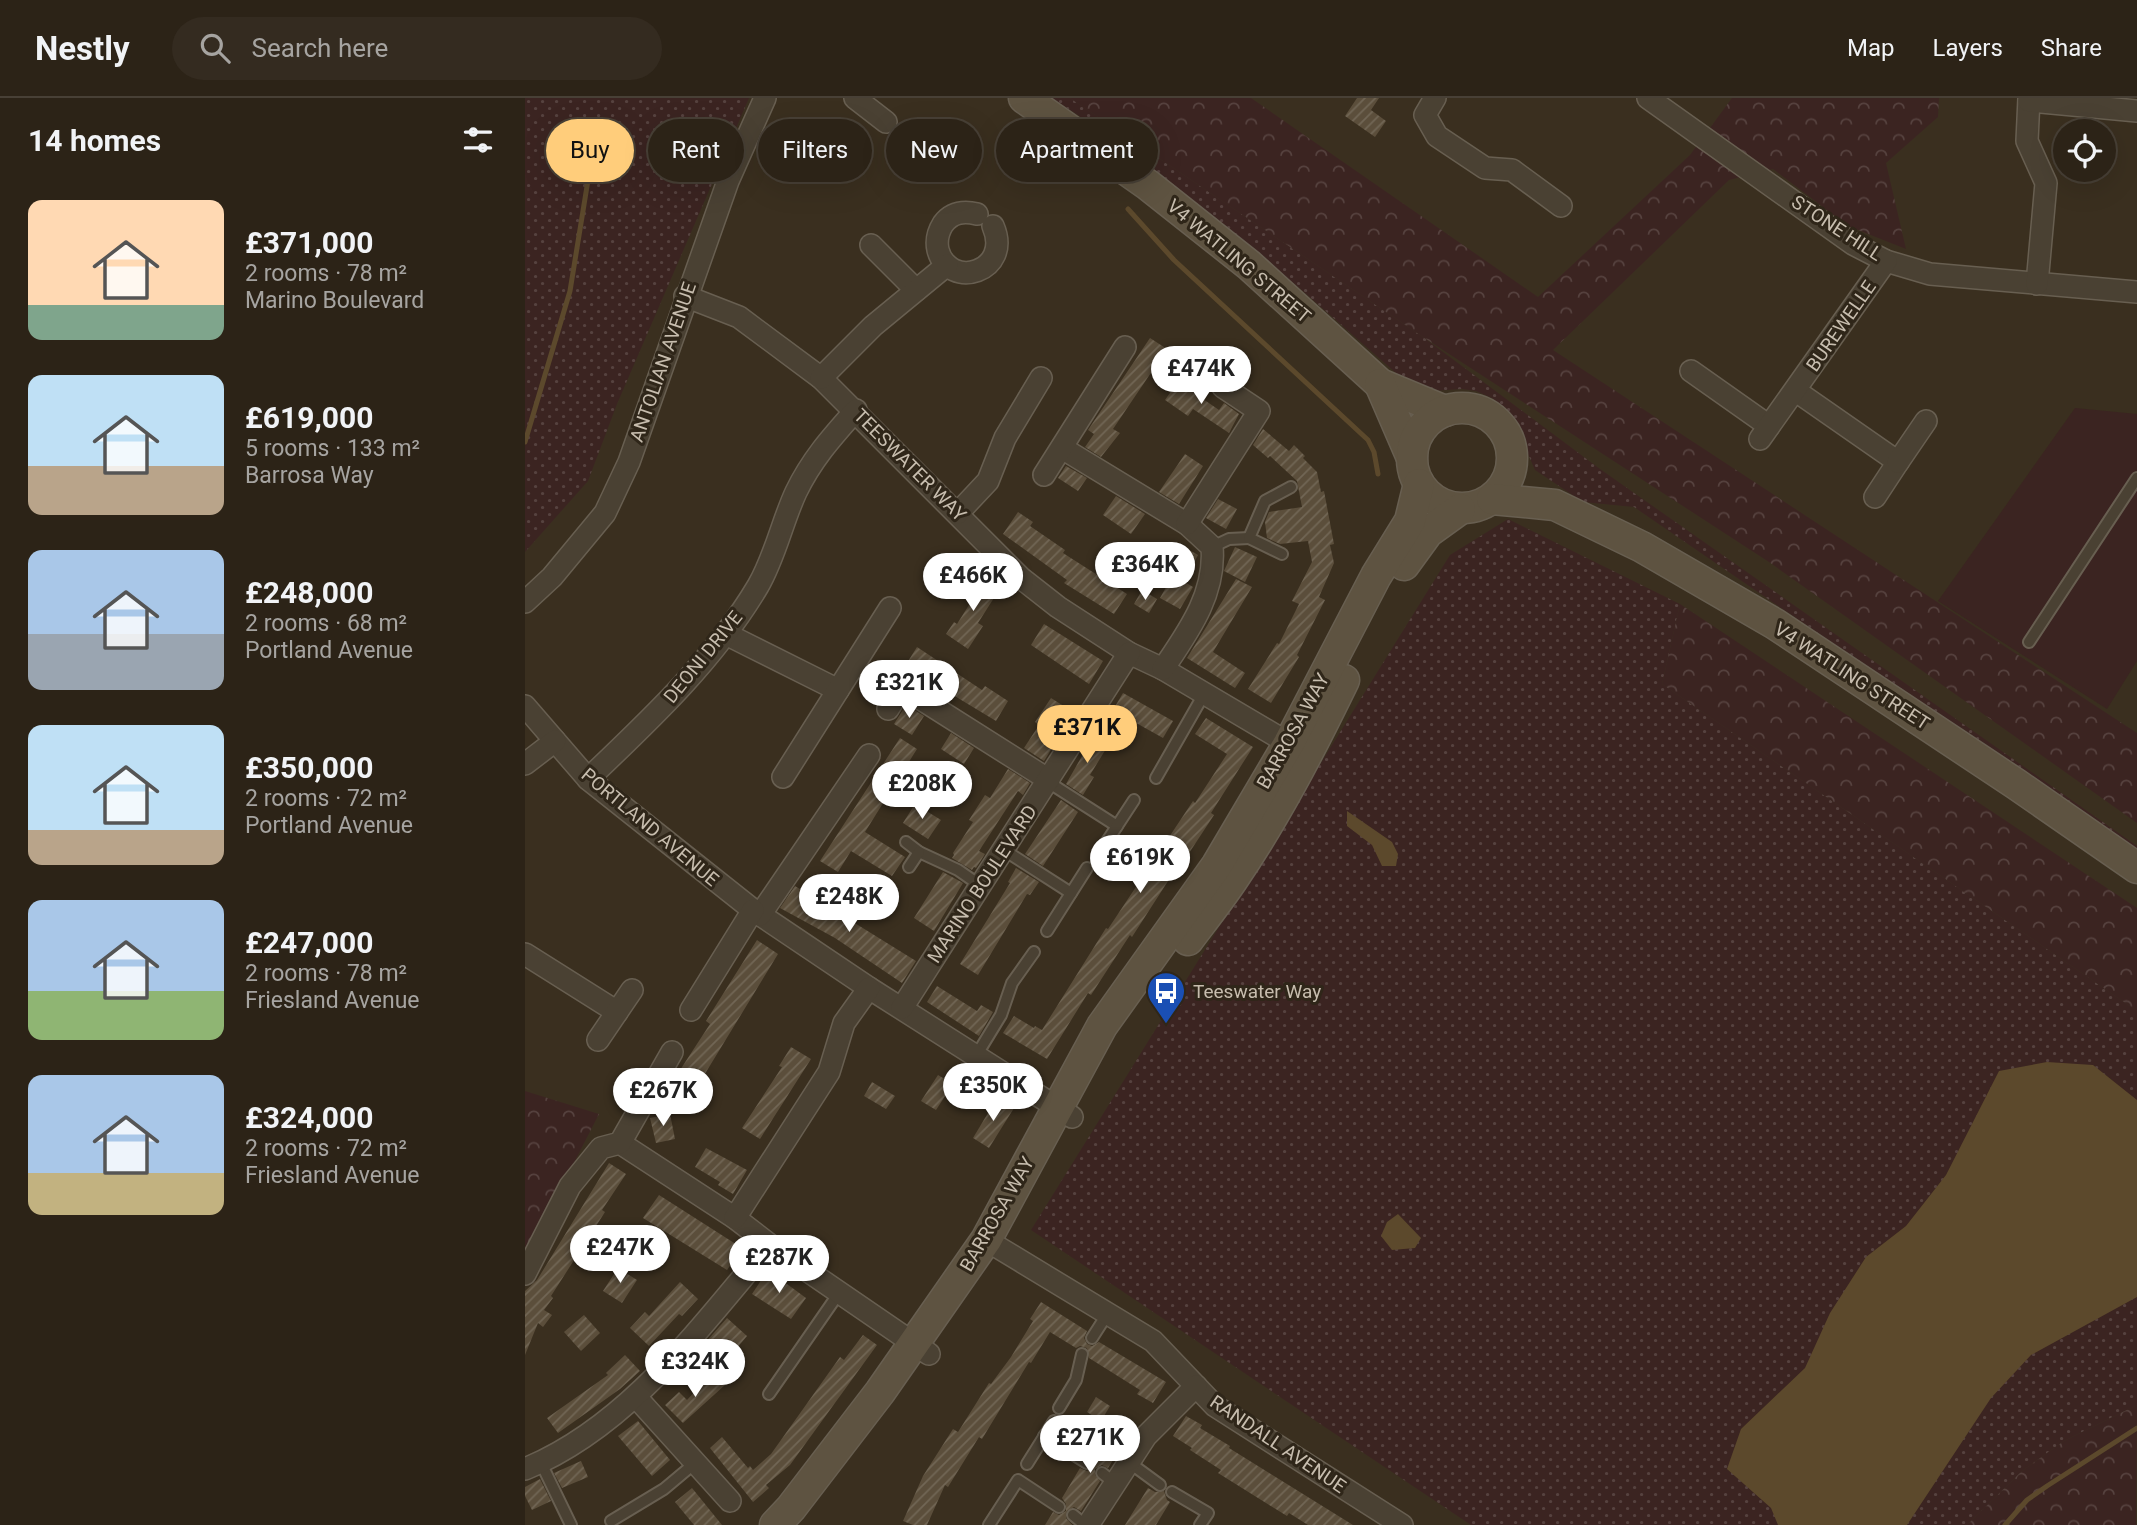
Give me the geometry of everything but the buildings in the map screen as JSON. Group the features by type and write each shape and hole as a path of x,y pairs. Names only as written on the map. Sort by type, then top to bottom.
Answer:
{"street":[{"name":"ANTOLIAN AVENUE","path":"525,603 552,577 605,513 629,461 727,181 765,98"},
{"path":"855,98 886,122"},
{"name":"V4 WATLING STREET","path":"1024,98 1148,185 1239,257 1380,384 1445,411"},
{"path":"1435,98 1425,115 1437,136 1485,168 1511,170 1561,206"},
{"name":"STONE HILL","path":"1648,98 1853,244 1886,261 1930,274 2137,292"},
{"path":"2037,284 2046,183 2027,141 2029,99 2137,111"},
{"path":"957,214 985,220 997,244 990,262 983,268 964,272 947,264 940,257 937,247 941,227 957,214"},
{"path":"871,245 916,290"},
{"name":"BUREWELLE","path":"1691,371 1765,433 1886,261"},
{"path":"821,378 873,326 947,264"},
{"name":"TEESWATER WAY","path":"685,296 740,317 821,378 856,410 1021,578 1058,607 1129,653 1163,669 1298,749"},
{"path":"1044,475 1125,347"},
{"path":"958,513 988,481 1005,438 1041,378"},
{"name":"V4 WATLING STREET","path":"1380,384 1415,471"},
{"path":"1187,524 1268,418 1223,387"},
{"name":"BUREWELLE","path":"1796,391 1898,461"},
{"path":"1470,408 1494,419 1509,440 1513,463 1506,483 1492,499 1471,508 1460,509 1437,502 1415,471 1413,446 1425,425 1445,411 1470,408"},
{"name":"DEONI DRIVE","path":"588,779 657,713 726,634 759,584 796,492 818,453 856,410"},
{"path":"1875,497 1926,421"},
{"path":"1062,448 1187,524 1212,547 1214,564 1199,615 1163,669"},
{"name":"V4 WATLING STREET","path":"1512,453 1555,505"},
{"name":"BARROSA WAY","path":"1298,749 1376,576 1410,522 1415,471"},
{"name":"V4 WATLING STREET","path":"1492,499 1555,505 1642,547 1776,624 2017,784 2137,868"},
{"name":"BARROSA WAY","path":"775,1525 921,1350 994,1244 1064,1112 1102,1026 1298,749 1394,578 1428,532 1460,509"},
{"path":"783,777 890,608"},
{"path":"726,634 838,690"},
{"name":"MARINO BOULEVARD","path":"902,1008 1129,653"},
{"path":"888,709 902,687 1049,781"},
{"name":"PORTLAND AVENUE","path":"525,706 588,779 756,913 1064,1112"},
{"path":"525,764 555,741"},
{"path":"691,1010 756,913 869,755"},
{"path":"525,954 617,1012"},
{"path":"735,1218 829,1072 844,1023 869,988"},
{"path":"598,1040 632,990"},
{"path":"525,1274 570,1186 601,1148 620,1143 672,1052"},
{"path":"620,1143 735,1218 921,1350"},
{"name":"RANDALL AVENUE","path":"994,1244 1153,1341 1215,1406 1389,1522"},
{"path":"533,1466 577,1441 636,1397 770,1245"},
{"name":"BARROSA WAY","path":"802,1525 880,1424 921,1350"},
{"path":"1082,1522 1109,1478 1129,1463 1146,1436 1196,1386"},
{"path":"636,1397 730,1501"}],"lane":[{"path":"2029,642 2137,478"},
{"path":"1249,538 1265,501 1291,487"},
{"path":"1212,547 1229,539 1249,538 1282,554"},
{"path":"1156,778 1204,694"},
{"path":"1049,781 1117,826"},
{"path":"1100,852 1134,800"},
{"path":"906,842 919,852 958,870 981,886"},
{"path":"1004,850 1071,893"},
{"path":"909,867 919,852"},
{"path":"1047,931 1087,868"},
{"path":"976,1056 1001,1015 1012,983 1034,951"},
{"path":"769,1394 839,1293"},
{"path":"1092,1338 1108,1313"},
{"path":"1059,1408 1076,1380 1082,1354"},
{"path":"1027,1464 1054,1421"},
{"path":"1044,1436 1087,1463"},
{"path":"611,1521 664,1489 695,1463"},
{"path":"1129,1463 1160,1485"},
{"path":"533,1466 571,1525"},
{"path":"989,1525 1018,1480 1059,1507"},
{"path":"1172,1492 1208,1513 1200,1525"}],"green space":[{"path":"525,98 749,98 740,119 648,119 648,182 713,182 617,404 588,481 525,552"},
{"path":"1051,98 1070,98 1101,119 1083,119"},
{"path":"1070,98 1251,98 1538,297 1690,155 1732,98 1939,98 1938,117 1886,163 1906,249 1848,226 1773,169 1729,180 1553,350 2137,733 2137,823 1769,562 1423,337 1158,158 1158,119 1101,119"},
{"path":"1158,158 1423,337 1600,469 2137,846 2137,852 1634,507 1583,502 1535,470 1516,427 1504,409 1492,398 1476,391 1462,389 1431,391 1396,373 1297,286 1158,177"},
{"path":"2075,408 2137,414 2137,661 2107,709 1938,601"},
{"path":"1508,519 1680,604 1662,684 2137,1011 2137,1405 2064,1441 2022,1471 1967,1525 1471,1525 1031,1230 1450,555"},
{"path":"1680,604 2137,908 2137,1011 1662,684"},
{"path":"525,1091 599,1114 525,1258"},
{"path":"2137,1405 2136,1525 1967,1525 2022,1471 2064,1441"}],"shaded area":[{"path":"1347,811 1392,842 1398,854 1396,866 1382,866 1372,845 1347,826"},
{"path":"2047,1062 2093,1065 2137,1100 2137,1297 2031,1355 1991,1398 1907,1525 1778,1525 1771,1508 1727,1469 1741,1429 1805,1368 1830,1313 1866,1257 1906,1226 1946,1175 1999,1071"},
{"path":"1398,1214 1421,1238 1415,1248 1392,1250 1381,1236 1387,1222"}],"waterway":[{"path":"525,442 570,291 588,182"},
{"path":"1128,209 1174,260 1368,440 1374,452 1378,474"},
{"path":"2005,1525 2027,1500 2137,1428"}],"place":[{"name":"Teeswater Way","path":"1166,1025"}]}
